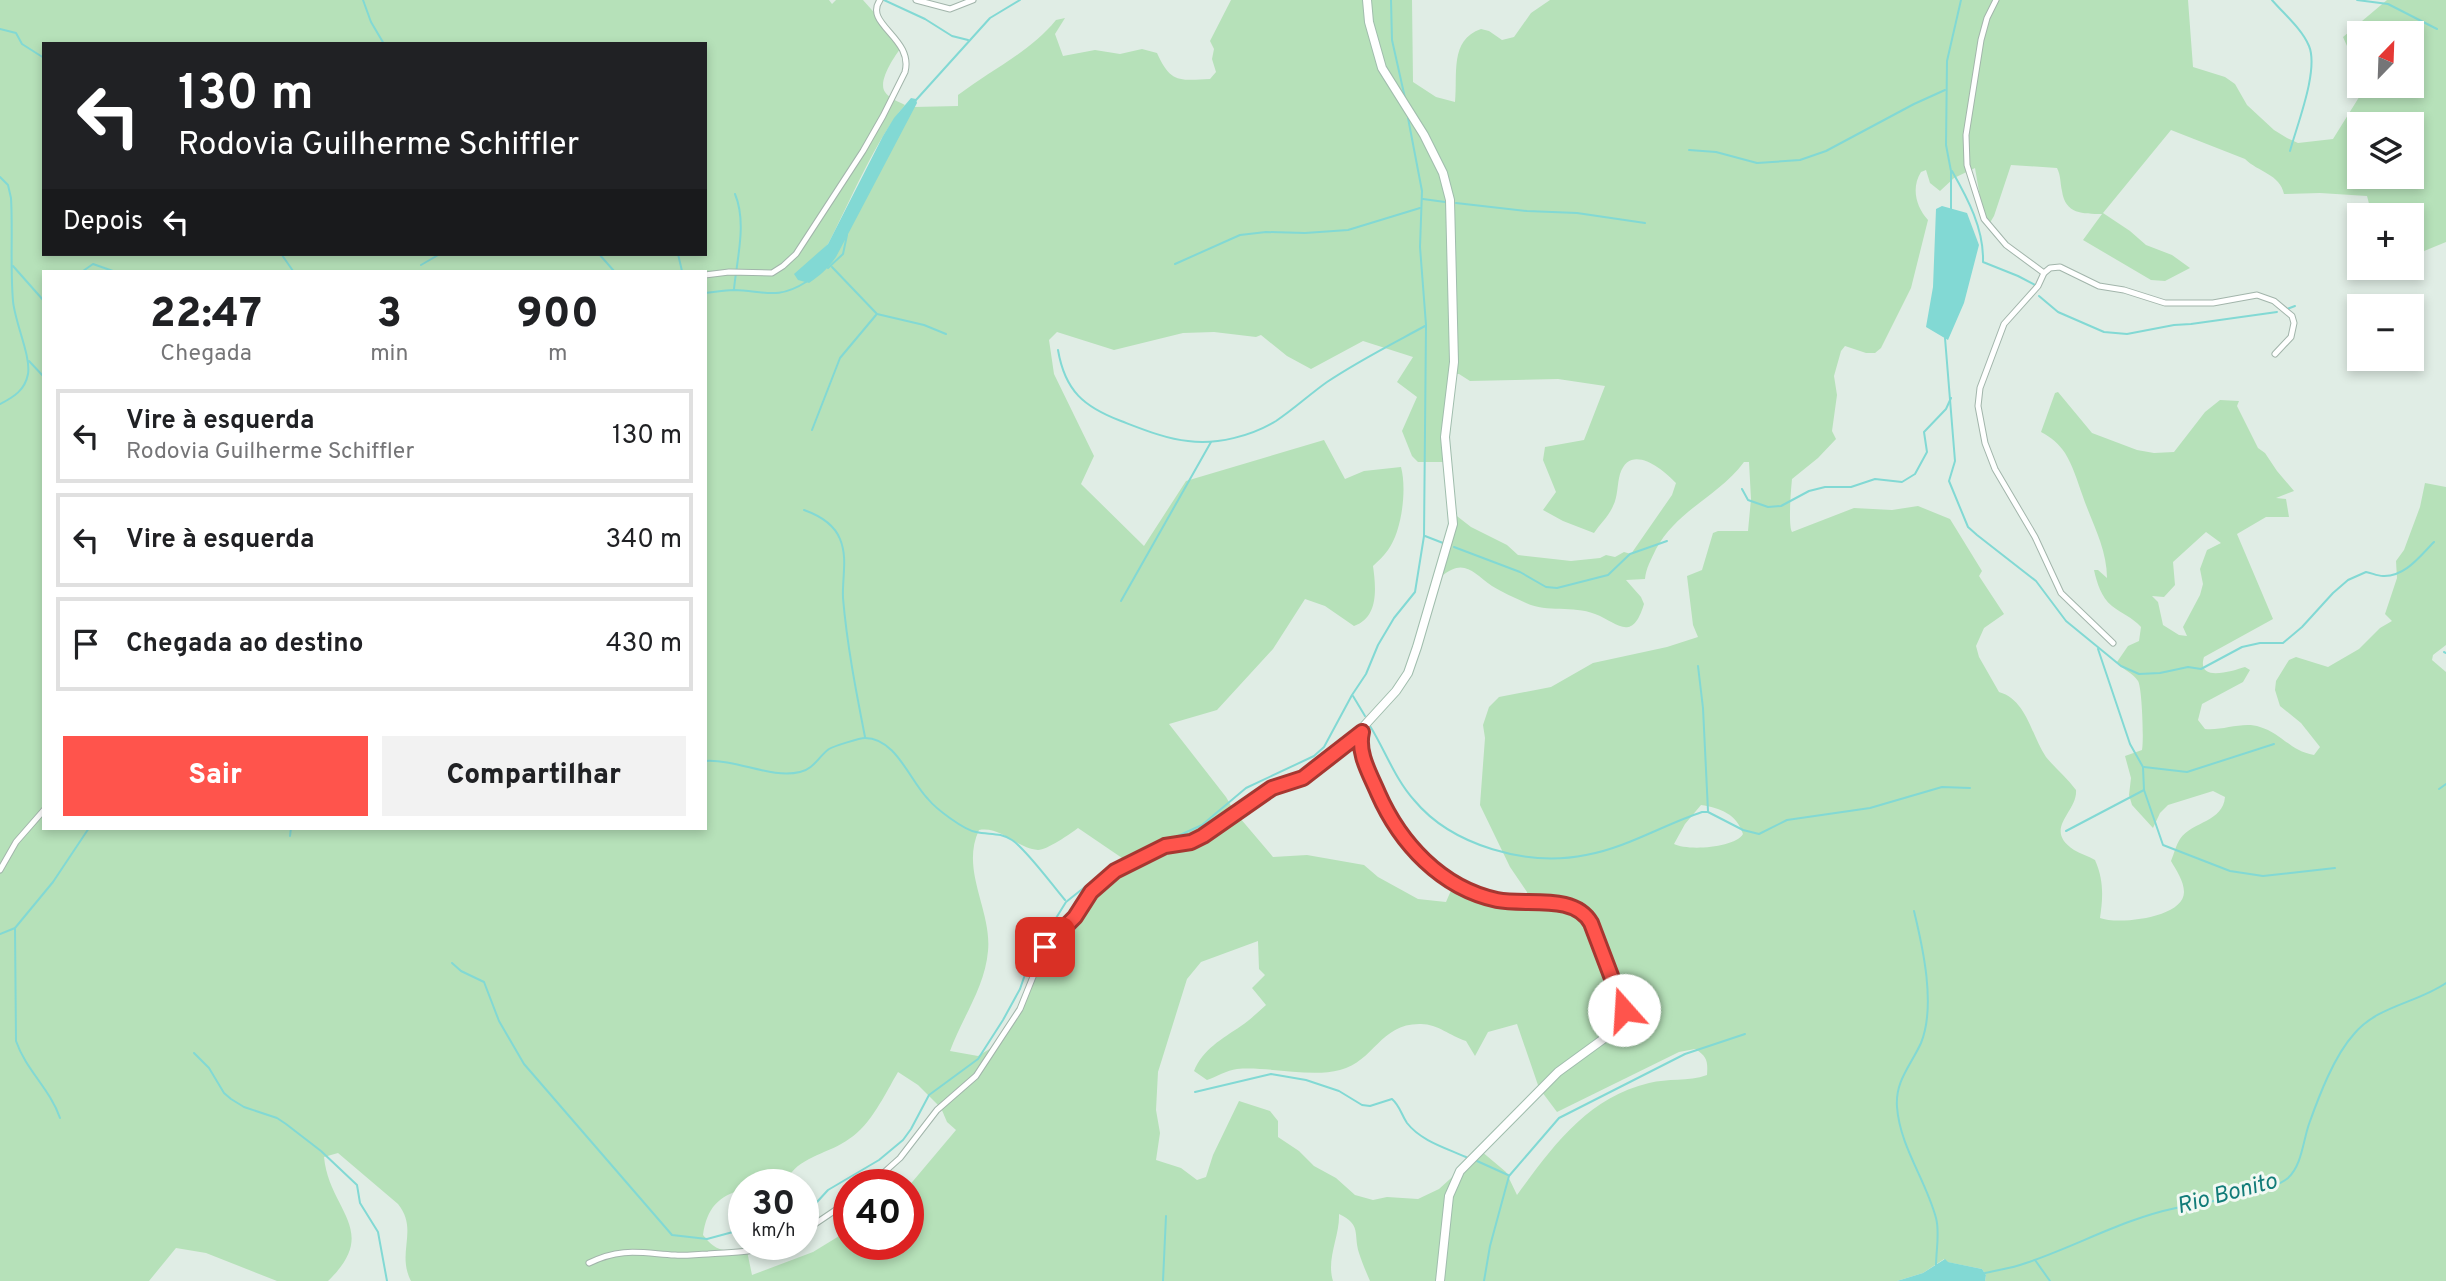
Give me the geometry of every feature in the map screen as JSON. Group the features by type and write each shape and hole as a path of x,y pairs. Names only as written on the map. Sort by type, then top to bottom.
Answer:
{"street":[{"path":"916,0 950,9 973,0"},
{"path":"1367,0 1369,22 1381,68 1424,135 1443,173 1450,200 1454,362 1446,437 1453,524 1408,673 1396,691 1367,721 1362,732 1362,755 1382,802 1402,836 1438,873 1486,896 1525,903 1560,903 1575,906 1587,916 1623,1003 1624,1016 1617,1029 1558,1072 1460,1171 1450,1196 1440,1281"},
{"path":"1996,0 1987,18 1981,40 1966,135 1967,164 1984,219 2006,245 2044,273"},
{"path":"707,275 729,272 772,273 796,254 812,232 883,116 905,72 905,52 877,16 878,1"},
{"path":"2113,643 2061,593 2035,537 1995,469 1985,443 1978,406 1983,377 2004,324 2038,286 2044,273 2050,268 2060,267 2099,286 2124,290 2165,303 2206,304 2249,295 2265,297 2281,305 2292,316 2294,323 2291,337 2275,354"},
{"path":"888,1169 900,1158 937,1110 976,1076 1020,1009 1045,947 1075,917 1101,881 1165,846 1191,842 1203,836 1272,788 1303,778 1362,732"},
{"path":"0,870 16,842 42,812"},
{"path":"589,1263 605,1255 623,1251 675,1255 728,1254"}],"green space":[{"path":"0,0 829,0 832,4 836,0 863,0 903,45 888,68 883,87 889,96 905,105 873,153 828,244 817,255 808,283 914,107 958,106 958,95 1034,42 1056,20 1065,18 1055,34 1063,56 1095,50 1120,54 1142,49 1157,53 1166,70 1176,78 1199,80 1210,79 1216,72 1212,59 1214,49 1210,41 1231,0 1412,0 1413,82 1436,97 1455,102 1457,59 1464,41 1481,29 1502,40 1514,37 1531,13 1550,0 2188,0 2193,67 2225,77 2235,84 2247,105 2274,130 2298,143 2333,139 2347,117 2347,189 2424,189 2424,112 2350,112 2359,98 2424,98 2424,21 2362,21 2387,0 2446,0 2446,242 2424,251 2424,203 2369,203 2367,196 2284,194 2278,182 2245,159 2171,130 2103,213 2146,245 2172,255 2190,268 2165,281 2151,280 2083,240 2102,214 2082,213 2067,204 2057,168 2011,165 1988,226 1982,209 1975,168 1954,178 1940,191 1930,183 1926,170 1921,172 1916,184 1916,197 1928,220 1911,288 1881,348 1875,353 1866,353 1845,346 1841,351 1834,376 1837,395 1832,431 1836,439 1792,479 1790,515 1792,532 1854,508 1892,510 1918,506 1950,519 1982,571 1979,576 2004,614 1984,628 1976,646 1979,657 1999,692 2016,702 2022,710 2046,757 2076,790 2072,806 2061,828 2061,835 2074,850 2095,860 2102,889 2100,918 2121,921 2162,913 2181,901 2183,884 2171,861 2177,844 2192,828 2219,812 2225,797 2213,791 2168,805 2160,813 2153,828 2132,805 2129,795 2131,778 2125,756 2142,750 2141,693 2136,678 2117,662 2128,646 2139,641 2141,627 2112,606 2102,594 2094,570 2107,578 2104,556 2075,473 2063,450 2041,432 2055,393 2058,392 2092,433 2137,450 2154,453 2174,452 2205,412 2220,400 2239,401 2237,406 2258,448 2265,453 2294,491 2276,498 2286,499 2289,517 2266,517 2237,534 2273,619 2204,657 2203,665 2210,673 2245,667 2250,670 2243,682 2202,704 2198,720 2205,729 2253,725 2274,733 2298,750 2314,755 2320,747 2301,723 2280,706 2275,690 2276,681 2289,660 2296,657 2328,667 2359,649 2380,628 2392,621 2385,614 2397,578 2396,561 2404,550 2420,507 2425,483 2446,487 2446,645 2433,655 2432,660 2446,672 2446,1281 1985,1281 1986,1275 1982,1269 1947,1262 1944,1259 1923,1273 1897,1281 1370,1281 1359,1253 1354,1226 1339,1214 1331,1264 1333,1281 411,1281 407,1270 407,1223 404,1214 398,1204 338,1153 324,1157 334,1192 348,1220 350,1248 343,1263 328,1281 277,1281 206,1253 176,1248 149,1281 0,1281","holes":["1057,332 1114,350 1183,333 1214,332 1256,337 1261,335 1287,356 1311,369 1363,341 1413,357 1397,382 1417,397 1402,431 1412,456 1418,462 1449,462 1455,374 1470,381 1558,379 1605,386 1584,440 1545,447 1543,460 1556,492 1543,510 1594,533 1615,502 1620,474 1625,465 1638,459 1655,465 1676,483 1672,495 1631,554 1624,552 1615,557 1606,555 1571,561 1518,555 1507,545 1471,527 1453,513 1441,577 1456,568 1468,569 1492,586 1534,606 1586,611 1623,627 1634,624 1644,604 1626,580 1645,579 1646,571 1665,535 1744,462 1749,462 1751,499 1748,531 1713,533 1702,570 1687,576 1693,625 1698,637 1667,647 1593,663 1551,687 1499,697 1489,707 1483,725 1485,738 1480,805 1510,867 1527,892 1527,899 1496,896 1456,879 1446,902 1418,899 1378,877 1364,865 1307,855 1273,857 1234,811 1169,724 1217,710 1273,649 1305,599 1325,606 1354,626 1368,616 1375,592 1373,566 1393,542 1400,521 1403,487 1401,467 1364,471 1345,479 1324,440 1186,481 1144,546 1081,484 1094,456 1054,374 1049,340","2206,532 2221,543 2207,550 2200,569 2203,584 2200,595 2183,627 2187,636 2179,635 2163,625 2158,602 2152,596 2164,597 2175,585 2173,562","1701,805 1727,813 1737,821 1743,834 1731,842 1710,847 1674,844 1685,824","1078,828 1125,860 1078,918 1054,940 1043,955 1021,1011 1001,1042 978,1056 950,1051 978,990 988,951 986,920 973,860 979,830 994,831 1038,850 1053,845","1258,941 1259,969 1265,975 1252,988 1266,1005 1214,1045 1198,1063 1194,1071 1207,1080 1237,1069 1316,1073 1340,1070 1362,1059 1396,1030 1407,1025 1421,1024 1433,1026 1466,1041 1475,1056 1488,1032 1517,1024 1539,1088 1557,1112 1679,1052 1695,1049 1702,1054 1706,1059 1707,1075 1649,1083 1607,1100 1573,1126 1517,1195 1506,1172 1481,1151 1439,1189 1418,1199 1387,1197 1373,1200 1355,1195 1336,1178 1314,1166 1299,1151 1278,1137 1278,1121 1270,1111 1239,1101 1213,1155 1206,1177 1197,1180 1181,1168 1156,1160 1160,1133 1156,1110 1158,1072 1187,979 1201,962","898,1072 918,1085 941,1108 947,1122 956,1130 923,1169 924,1260 833,1260 833,1240 819,1248 819,1260 792,1260 752,1275 749,1260 728,1260 728,1251 713,1245 703,1235 711,1210 728,1195 728,1169 795,1169 857,1133 871,1117"]}],"water":[{"path":"911,98 916,99 917,103 836,257 809,283 798,280 794,274 828,244 883,136"},
{"path":"1942,206 1967,213 1979,245 1964,303 1948,340 1926,327 1933,287 1936,209"},
{"path":"1945,1259 1948,1262 1982,1269 1986,1275 1985,1281 1897,1281 1923,1273"}],"waterway":[{"path":"363,0 371,22 383,42"},
{"path":"884,0 925,19 952,36 968,40"},
{"path":"916,100 990,18 1020,0"},
{"path":"1391,0 1392,40 1405,98"},
{"path":"1951,210 1951,171 1946,145 1947,61 1961,0"},
{"path":"2272,0 2302,34 2311,56 2309,83 2290,151"},
{"path":"2357,0 2388,4 2437,29"},
{"path":"0,29 16,33 22,44 42,57"},
{"path":"1689,150 1716,152 1757,163 1800,160 1826,151 1945,90"},
{"path":"819,1200 828,1190 879,1160 903,1140 929,1095 978,1059 1020,989 1030,960 1066,902 1110,867 1202,825 1246,788 1314,756 1324,747 1366,674 1378,645 1394,618 1415,592 1424,536 1426,325 1420,247 1422,191 1408,118"},
{"path":"1952,171 1978,226 1983,262 2035,285"},
{"path":"0,177 8,185 11,198 13,301 28,367 27,380 22,389 0,404"},
{"path":"734,289 741,229 735,194"},
{"path":"1423,199 1445,202"},
{"path":"1456,203 1527,211 1577,213 1645,223"},
{"path":"1175,264 1240,235 1348,230 1420,208"},
{"path":"828,268 843,254 847,235"},
{"path":"283,256 292,270"},
{"path":"421,265 437,256"},
{"path":"601,256 613,270"},
{"path":"678,256 682,270"},
{"path":"84,270 93,264 110,270"},
{"path":"13,266 42,299"},
{"path":"832,267 877,314 924,325 946,334"},
{"path":"707,293 734,290 779,293 806,282"},
{"path":"2039,296 2058,312 2104,332 2127,334 2277,312"},
{"path":"2287,309 2295,306"},
{"path":"812,430 840,358 876,315"},
{"path":"1058,350 1071,387 1078,396 1097,410 1163,436 1210,442 1245,435 1266,426 1339,374 1425,326"},
{"path":"1945,338 1955,461 1949,481 1968,527 2036,581 2066,621 2121,666 2139,674 2188,667 2201,669 2242,647 2260,643 2283,643 2348,580 2366,572 2383,576 2398,573 2412,565 2434,542"},
{"path":"29,361 42,375"},
{"path":"1742,489 1748,500 1768,507 1781,506 1809,491 1825,487 1851,487 1875,479 1902,482 1915,474 1927,452 1924,432 1946,409 1951,398"},
{"path":"1121,601 1211,442"},
{"path":"804,510 830,525 842,546 845,616 865,737"},
{"path":"1425,536 1443,543"},
{"path":"1454,547 1520,572 1546,587 1557,588 1608,575 1630,554 1667,541"},
{"path":"2098,649 2130,744 2143,767 2144,790 2163,845 2230,871 2263,876 2335,868"},
{"path":"1698,666 1708,811"},
{"path":"1353,696 1365,716"},
{"path":"1370,726 1401,783 1430,816 1470,841 1516,855 1540,858 1564,858 1601,852 1702,812 1708,812 1743,830 1759,834 1787,820 1870,808 1942,787 1970,788"},
{"path":"707,761 777,773 800,772 809,769 825,752 836,746 862,738 876,740 894,753 921,791 937,808 971,830 1008,837 1032,859 1065,900"},
{"path":"2144,767 2187,772 2274,744"},
{"path":"2439,789 2446,784"},
{"path":"2066,831 2144,790"},
{"path":"0,934 15,928 53,882 88,830"},
{"path":"290,836 291,830"},
{"path":"1914,911 1926,977 1928,1012 1921,1043 1898,1089 1897,1107 1903,1136 1936,1218 1936,1266"},
{"path":"15,928 16,1041 60,1118"},
{"path":"452,963 461,971 484,982 499,1021 524,1064 672,1235 707,1239 728,1233"},
{"name":"Rio Bonito","path":"1985,1273 2021,1265 2156,1213 2252,1193 2288,1178 2299,1160 2317,1101 2340,1053 2354,1034 2374,1017 2446,983"},
{"path":"1484,1281 1490,1246 1509,1176 1559,1118 1685,1054 1745,1034"},
{"path":"194,1053 209,1068 224,1093 231,1099 286,1124 321,1151 357,1185 360,1203 378,1232 387,1281"},
{"path":"1195,1092 1271,1074 1306,1080 1339,1091 1362,1105 1370,1106 1392,1099 1407,1123 1419,1135 1466,1157"},
{"path":"1477,1161 1508,1175"},
{"path":"1163,1281 1166,1216"},
{"path":"2035,1260 2050,1281"}],"route":[{"path":"1045,947 1059,930 1075,917 1101,881 1115,871 1165,846 1191,842 1209,833 1272,788 1303,778 1362,732 1362,755 1382,802 1402,836 1417,854 1438,873 1497,900 1575,906 1591,923 1624,1010"}]}
